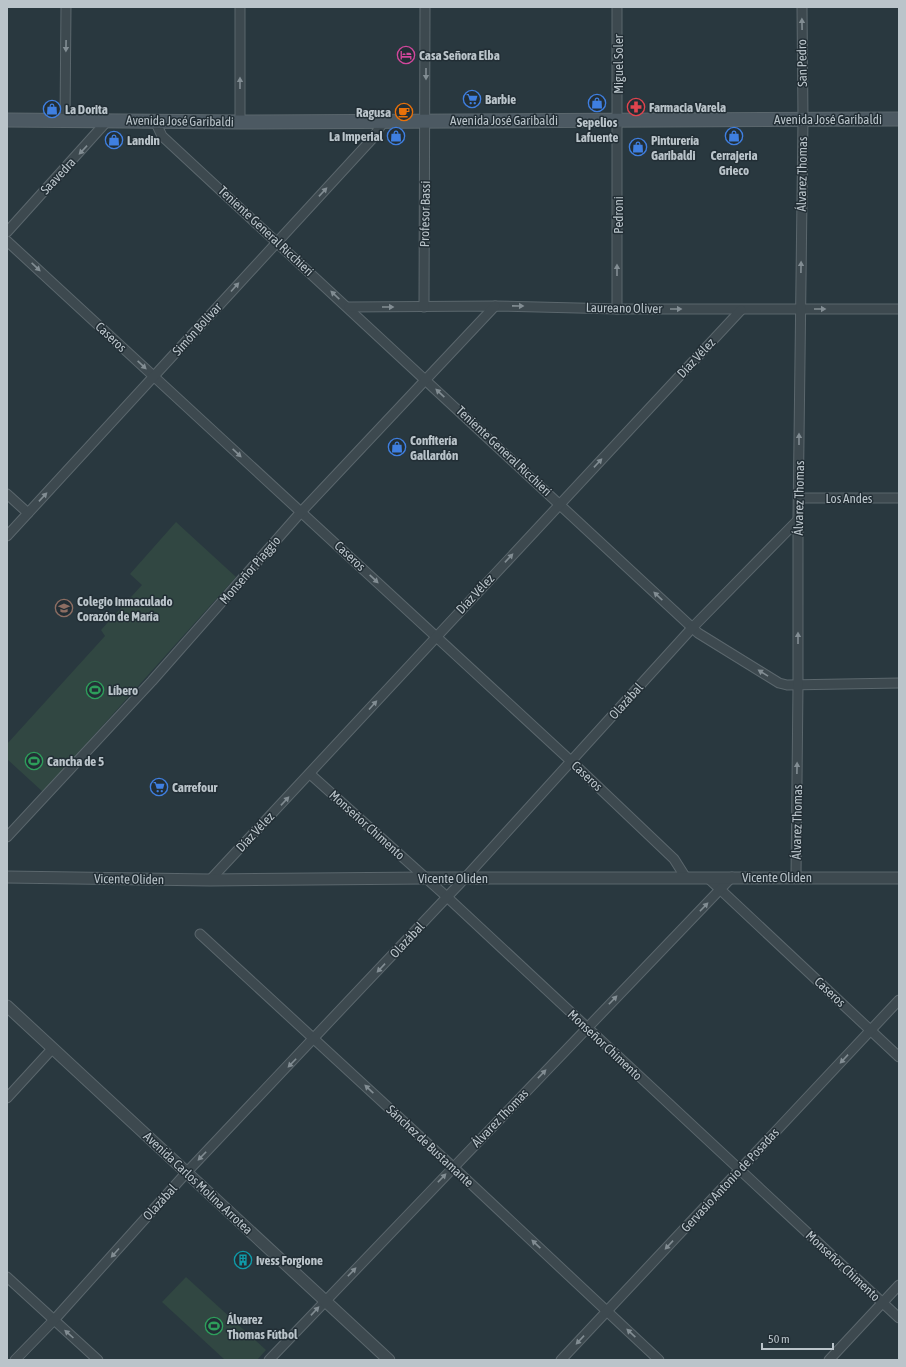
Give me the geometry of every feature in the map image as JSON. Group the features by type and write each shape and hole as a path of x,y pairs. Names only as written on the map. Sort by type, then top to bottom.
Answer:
{"main road":[{"name":"Avenida José Garibaldi","path":"7,120 240,122 384,120 618,121 899,119"}],"street":[{"path":"65,120 66,7"},
{"path":"240,7 240,122"},
{"name":"Profesor Bassi","path":"424,307 426,120 425,7"},
{"name":"Miguel Soler","path":"617,7 618,121"},
{"name":"San Pedro","path":"802,7 803,119"},
{"name":"Álvarez Thomas","path":"796,877 798,520 803,119"},
{"name":"Saavedra","path":"7,232 108,120"},
{"name":"Simón Bolívar","path":"7,536 372,139 384,120"},
{"name":"Teniente General Ricchieri","path":"155,121 162,136 349,307 692,628 779,683 798,686 899,683"},
{"name":"Pedroni","path":"617,309 618,121"},
{"name":"Caseros","path":"7,241 572,762 674,858 686,878"},
{"name":"Laureano Oliver","path":"349,307 495,306 741,310 899,309"},
{"name":"Monseñor Piaggio","path":"7,837 152,681 301,512 495,306"},
{"name":"Díaz Vélez","path":"210,880 741,310"},
{"path":"7,494 28,513"},
{"name":"Los Andes","path":"799,498 899,498"},
{"name":"Olazábal","path":"15,1360 54,1320 187,1172 465,878 572,762 692,628 798,520"},
{"name":"Monseñor Chimento","path":"310,774 447,897 899,1318"},
{"name":"Vicente Oliden","path":"7,877 210,880 426,878 899,878"},
{"name":"Caseros","path":"708,878 899,1057"},
{"name":"Álvarez Thomas","path":"269,1360 586,1028 732,878"},
{"name":"Sánchez de Bustamante","path":"200,934 453,1167 659,1360"},
{"name":"Gervasio Antonio de Posadas","path":"561,1360 899,1000"},
{"name":"Avenida Carlos Molina Arrotea","path":"7,1006 389,1360"},
{"path":"7,1098 52,1048"},
{"path":"7,1277 98,1360"},
{"path":"829,1360 899,1285"}],"green space":[{"name":"Líbero","path":"176,522 236,577 43,792 7,759 7,744 105,636 101,630 142,585 130,574"},
{"name":"Álvarez Thomas Fútbol","path":"186,1277 266,1350 257,1360 225,1360 162,1302"}],"place":[{"name":"Casa Señora Elba","path":"406,55"},
{"name":"Barbie","path":"472,99"},
{"name":"Sepelios Lafuente","path":"597,103"},
{"name":"Farmacia Varela","path":"636,107"},
{"name":"La Dorita","path":"52,109"},
{"name":"Ragusa","path":"404,112"},
{"name":"La Imperial","path":"396,136"},
{"name":"Cerrajeria Grieco","path":"734,136"},
{"name":"Landin","path":"114,140"},
{"name":"Pinturería Garibaldi","path":"638,147"},
{"name":"Confitería Gallardón","path":"397,447"},
{"name":"Colegio Inmaculado Corazón de María","path":"64,608"},
{"name":"Líbero","path":"95,690"},
{"name":"Cancha de 5","path":"34,761"},
{"name":"Carrefour","path":"159,787"},
{"name":"Ivess Forgione","path":"243,1260"},
{"name":"Álvarez Thomas Fútbol","path":"214,1326"}]}
